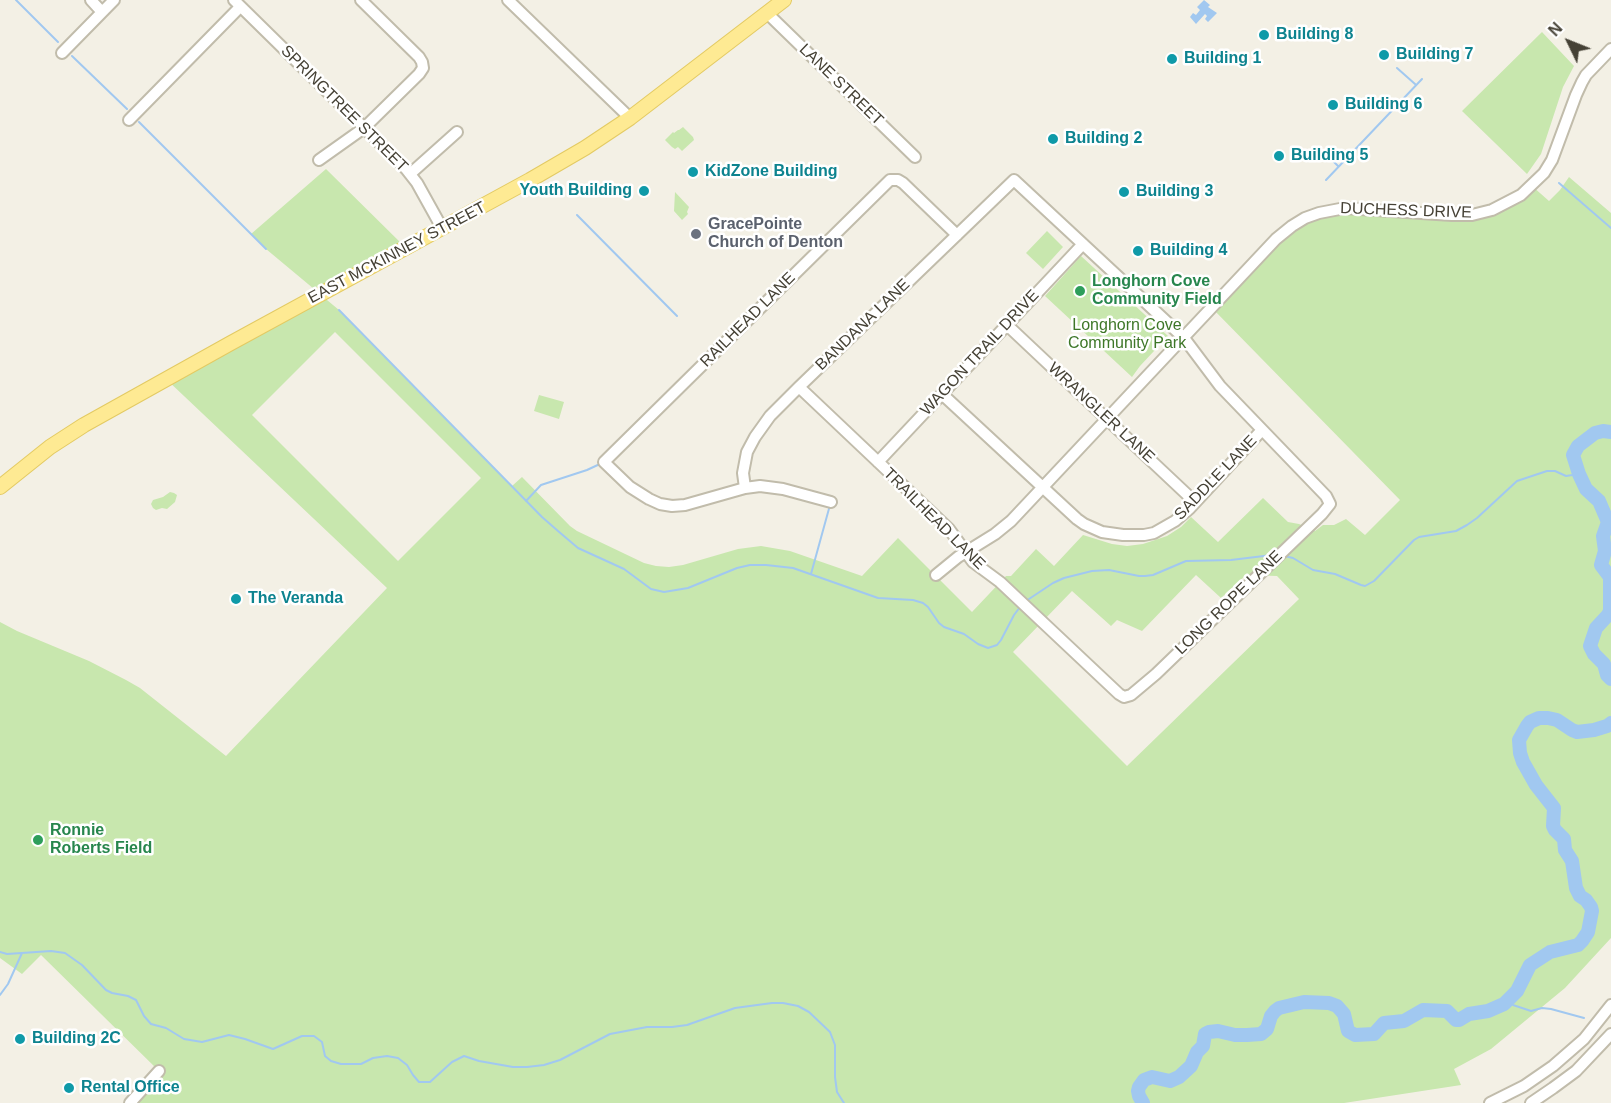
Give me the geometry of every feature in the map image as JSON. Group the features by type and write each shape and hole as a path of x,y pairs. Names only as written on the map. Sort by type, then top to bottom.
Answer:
{"main road":[{"name":"EAST MCKINNEY STREET","path":"0,487 50,447 100,416 540,175 630,118 784,0"}],"street":[{"path":"91,0 102,12"},
{"path":"62,53 114,0"},
{"path":"319,160 364,128 419,74 423,65 419,57 361,0"},
{"path":"508,0 630,118"},
{"path":"129,120 237,3"},
{"name":"SPRINGTREE STREET","path":"237,3 410,174 442,228"},
{"name":"LANE STREET","path":"767,13 915,157"},
{"name":"DUCHESS DRIVE","path":"936,575 950,562 1008,524 1276,240 1305,218 1325,211 1345,208 1452,215 1472,214 1492,210 1521,195 1538,180 1548,167 1582,82 1611,49"},
{"path":"410,174 458,132"},
{"name":"RAILHEAD LANE","path":"745,488 685,505 660,504 649,500 630,487 604,462 893,179 907,187 957,235"},
{"name":"BANDANA LANE","path":"745,488 743,473 745,460 754,437 770,416 1014,180 1083,244"},
{"path":"1083,244 1184,338 1220,386 1262,430"},
{"name":"WAGON TRAIL DRIVE","path":"878,462 1083,244"},
{"name":"WRANGLER LANE","path":"1007,325 1195,502"},
{"name":"TRAILHEAD LANE","path":"800,387 949,529 977,565 1000,582 1124,697"},
{"name":"SADDLE LANE","path":"942,394 1068,512 1084,524 1102,532 1123,535 1154,533 1183,515 1262,430"},
{"name":"LONG ROPE LANE","path":"1124,697 1131,695 1149,680 1308,528 1330,504 1326,496 1262,430"},
{"path":"745,488 760,486 783,489 831,502"},
{"path":"1490,1103 1524,1086 1564,1057 1584,1038 1611,1005"},
{"path":"1531,1103 1576,1071 1611,1034"},
{"path":"130,1103 159,1071"}],"green space":[{"path":"1542,32 1574,66 1563,87 1541,154 1527,174 1462,111"},
{"path":"683,127 694,140 682,151 678,147 675,149 665,140 673,132"},
{"path":"326,169 406,248 321,295 339,310 512,486 522,477 577,531 644,563 656,566 683,565 738,549 761,546 790,551 862,576 898,538 972,612 1006,576 1011,576 1036,549 1054,566 1083,535 1112,544 1127,546 1143,544 1167,536 1191,517 1218,542 1263,498 1288,522 1315,531 1323,525 1334,525 1346,519 1365,535 1400,500 1212,308 1276,239 1319,213 1472,215 1532,186 1549,201 1569,177 1611,213 1611,938 1565,988 1491,1049 1454,1069 1461,1085 1344,1103 130,1103 159,1071 41,955 22,974 0,958 0,622 89,661 140,688 226,756 387,588 166,379 320,294 251,234","holes":["335,332 481,478 398,561 252,415","1196,575 1221,598 1246,575 1277,576 1299,599 1127,766 1013,652 1072,591 1111,626 1117,620 1142,631"]},
{"path":"675,192 689,207 688,214 682,220 674,211"},
{"path":"1047,231 1063,247 1043,269 1026,253"},
{"name":"Longhorn Cove Community Park","path":"1081,256 1168,336 1132,377 1045,296"},
{"path":"539,395 564,402 559,419 534,411"},
{"path":"170,492 177,495 175,502 167,509 153,508 151,504 153,500"}],"water":[{"path":"1204,0 1210,5 1208,7 1217,13 1208,22 1205,14 1196,24 1190,17 1193,13 1196,15 1200,10 1197,7"}],"waterway":[{"path":"16,0 58,42"},
{"path":"72,56 127,109"},
{"path":"1397,68 1415,84"},
{"path":"1326,180 1422,79"},
{"path":"139,122 266,249"},
{"path":"1327,149 1331,159 1338,166"},
{"path":"1559,183 1611,228"},
{"path":"577,215 677,316"},
{"path":"339,310 542,517 578,548 624,569 651,589 664,592 688,588 750,565 793,568 878,598 913,600 923,603 944,627 964,634 988,648 997,645 1001,640 1020,607"},
{"path":"1611,432 1595,433 1578,446 1573,455 1586,489 1599,501 1608,522 1603,536 1605,551 1601,565 1610,577 1610,611 1596,628 1590,646 1604,664 1607,675 1611,679"},
{"path":"526,501 541,485 602,463"},
{"path":"1284,556 1293,558 1313,570 1335,574 1365,586 1374,581 1414,540 1419,537 1456,531 1467,525 1517,481 1547,471 1555,471 1566,476 1579,474"},
{"path":"811,574 830,505"},
{"path":"1026,601 1053,583 1092,571 1109,570 1145,576 1153,575 1186,561 1231,560 1272,555"},
{"path":"1143,1103 1138,1091 1144,1080 1152,1077 1170,1081 1179,1077 1191,1066 1197,1052 1203,1046 1205,1034 1209,1032 1218,1031 1235,1035 1261,1034 1267,1029 1271,1016 1279,1008 1304,1002 1329,1003 1337,1006 1344,1014 1348,1031 1355,1035 1374,1034 1384,1023 1404,1021 1423,1010 1447,1011 1459,1020 1469,1014 1488,1011 1504,1004 1517,991 1530,965 1550,952 1578,945 1588,932 1591,907 1580,896 1576,888 1572,861 1565,850 1564,839 1553,826 1554,808 1536,785 1523,762 1519,740 1530,722 1539,718 1557,720 1577,732 1594,730 1611,723"},
{"path":"0,952 7,954 51,951 65,953 82,965 106,990 136,1000 151,1024 166,1028 184,1039 202,1042 229,1035 273,1049 302,1036 314,1036 322,1042 325,1056 331,1061 341,1064 361,1064 373,1058 387,1056 398,1058 407,1065 419,1082 430,1082 452,1062 464,1056 513,1067 544,1065 560,1060 610,1034 647,1027 687,1025 735,1008 783,1003 798,1006 809,1012 830,1032 835,1045 837,1092 844,1103"},
{"path":"0,995 8,984 22,953"},
{"path":"1509,1000 1513,1005 1531,1011 1542,1008 1551,1009 1584,1018"}],"place":[{"name":"Building 8","path":"1264,35"},
{"name":"Building 7","path":"1384,55"},
{"name":"Building 1","path":"1172,59"},
{"name":"Building 6","path":"1333,105"},
{"name":"Building 2","path":"1053,139"},
{"name":"Building 5","path":"1279,156"},
{"name":"KidZone Building","path":"693,172"},
{"name":"Youth Building","path":"644,191"},
{"name":"Building 3","path":"1124,192"},
{"name":"GracePointe Church of Denton","path":"696,234"},
{"name":"Building 4","path":"1138,251"},
{"name":"Longhorn Cove Community Field","path":"1080,291"},
{"name":"The Veranda","path":"236,599"},
{"name":"Ronnie Roberts Field","path":"38,840"},
{"name":"Building 2C","path":"20,1039"},
{"name":"Rental Office","path":"69,1088"}]}
